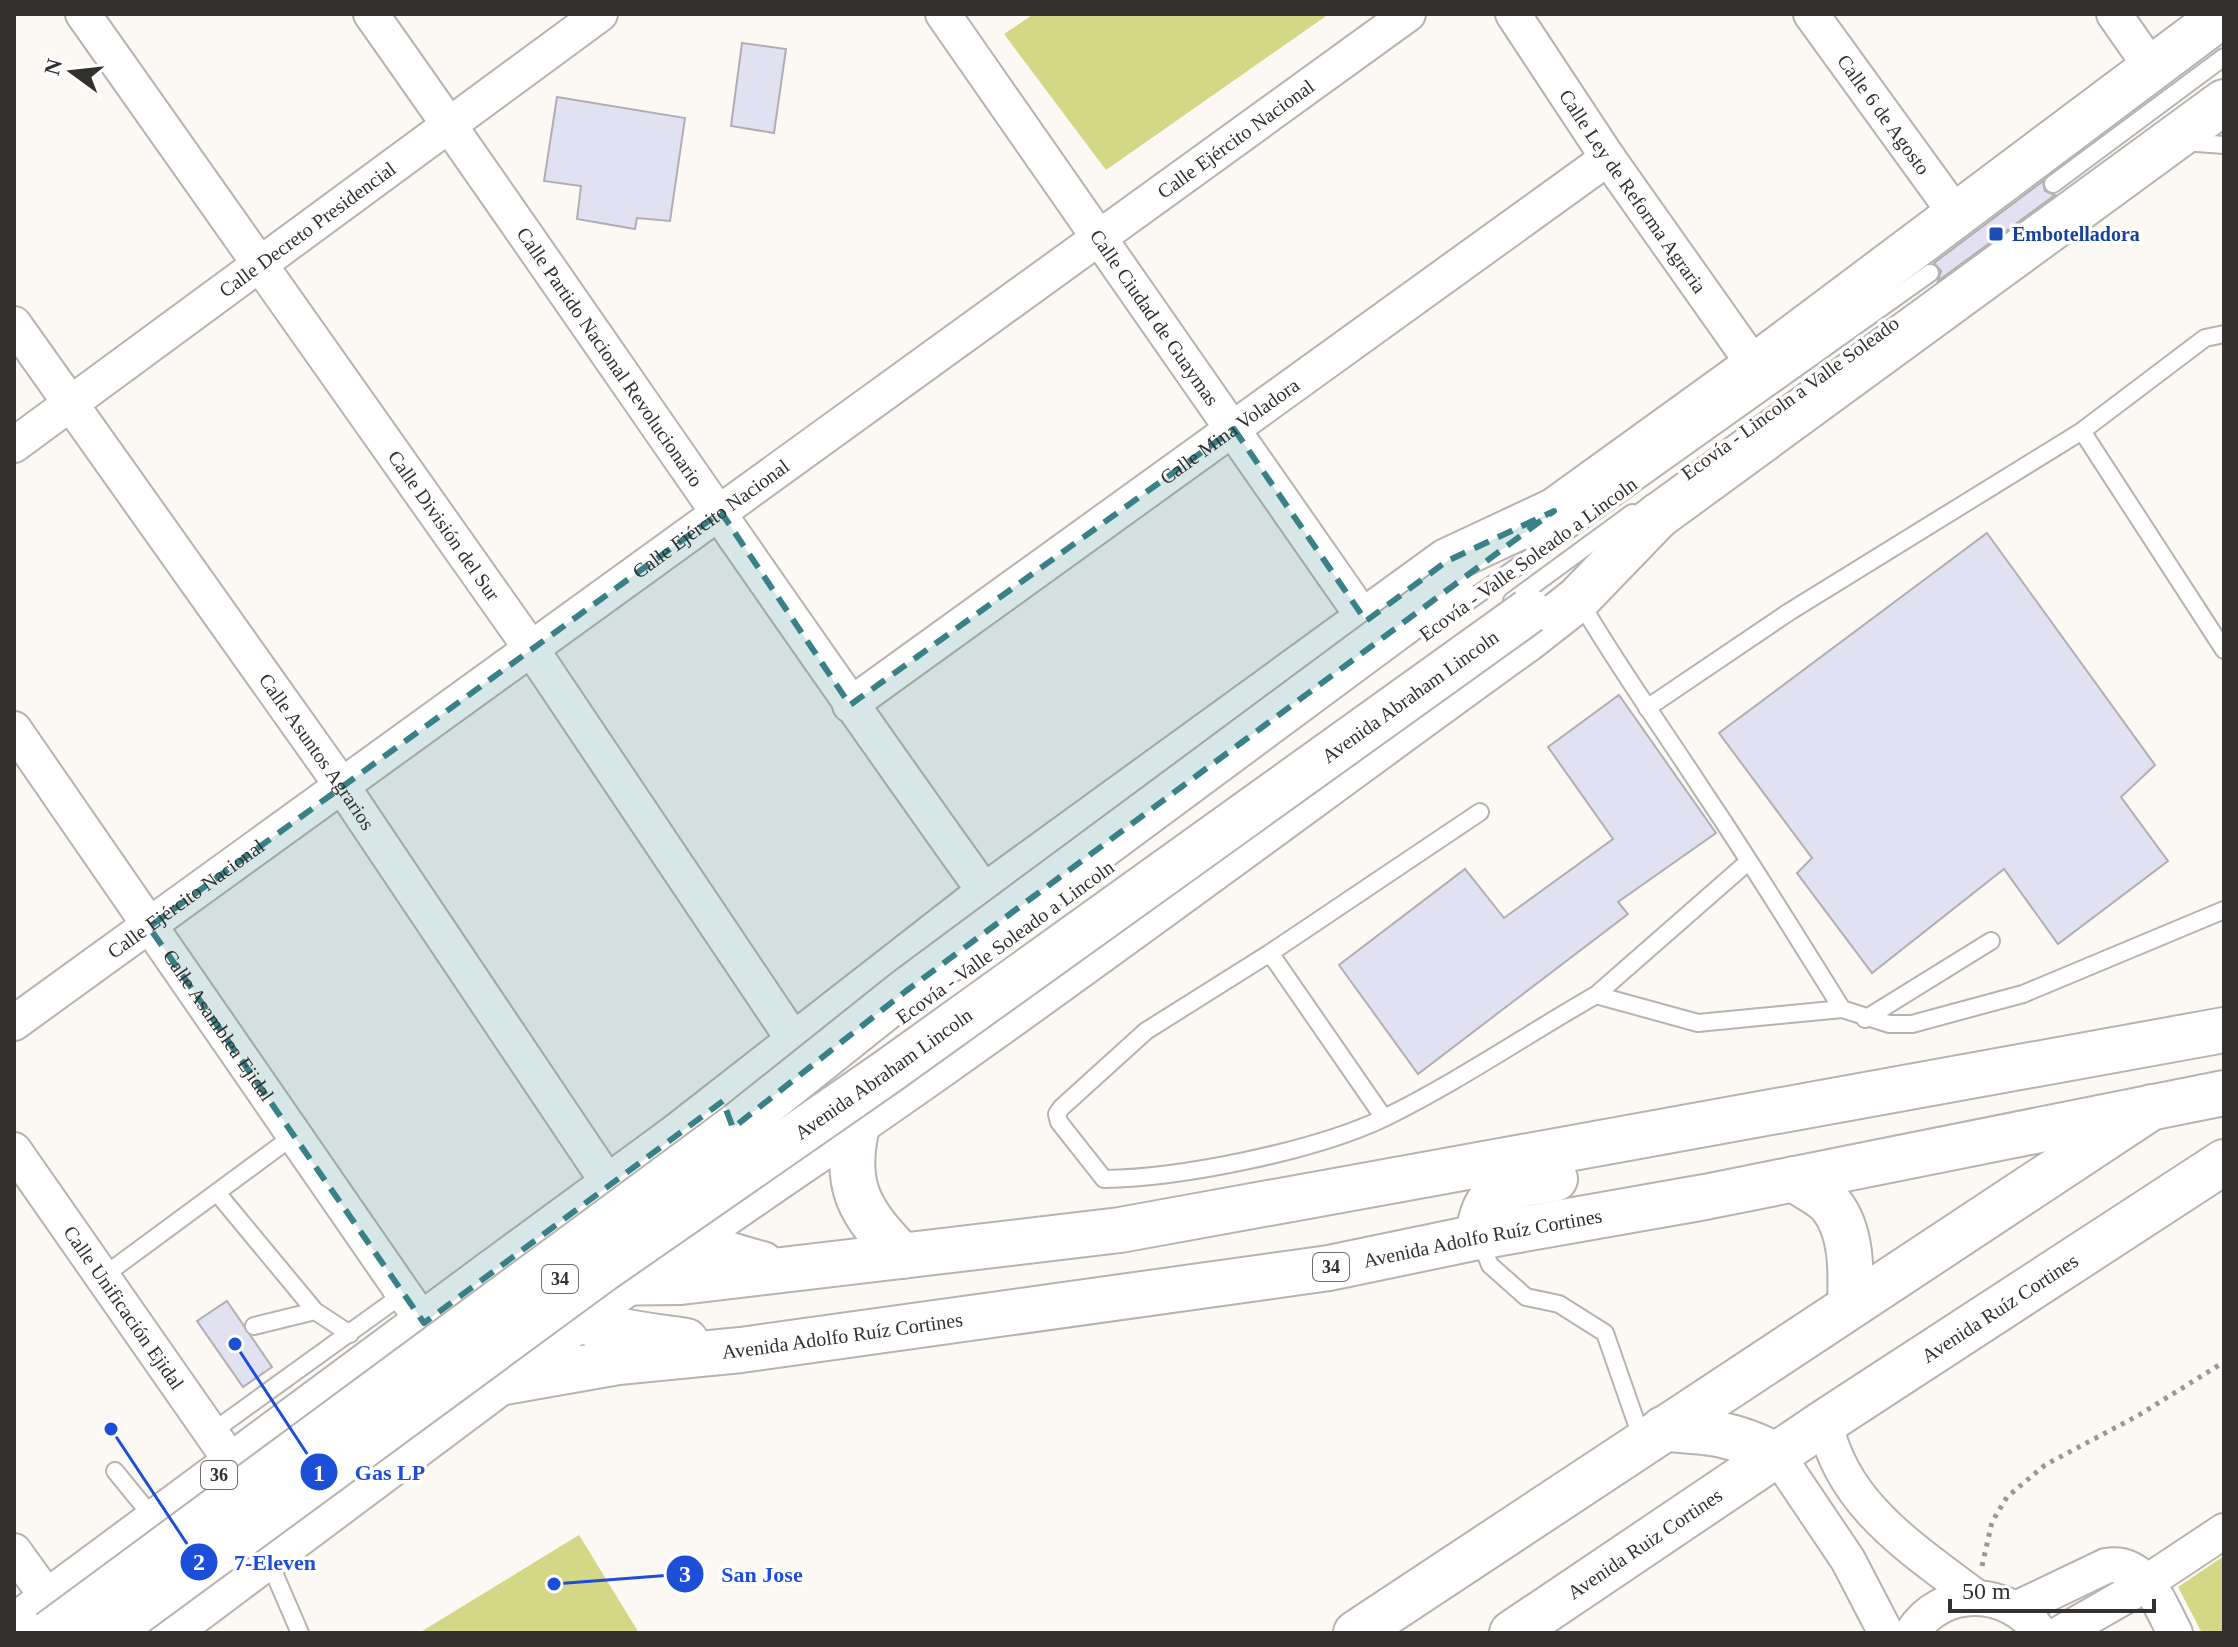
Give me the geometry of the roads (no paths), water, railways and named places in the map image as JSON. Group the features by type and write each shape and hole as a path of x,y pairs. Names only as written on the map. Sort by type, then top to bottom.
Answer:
{"main road":[{"name":"36","path":"50,1617 738,1125 906,991 1755,366 2224,14"},
{"name":"Avenida Abraham Lincoln","path":"108,1633 602,1270 887,1072 1658,505 2224,102"},
{"name":"Avenida Abraham Lincoln","path":"14,1627 50,1617 156,1521 223,1448 415,1307 553,1284 650,1217 764,1151 858,1122 1135,927 1578,599 1658,505"},
{"name":"Avenida Abraham Lincoln","path":"165,1633 499,1383 553,1284 650,1217 737,1090 795,1042 987,895 1447,561 1554,511"},
{"path":"553,1284 784,1270 1120,1230 2224,1030"},
{"path":"1356,1633 2156,1105 2224,1039"},
{"path":"737,1090 731,1122 764,1151"},
{"name":"Avenida Adolfo Ruíz Cortines","path":"499,1383 618,1362 741,1350 1329,1268 2224,1093"},
{"path":"1478,1237 1484,1205 1492,1196 1516,1187 1644,1162 1676,1150 1737,1118"},
{"path":"858,1122 851,1170 855,1194 866,1216 902,1256"},
{"name":"Avenida Ruíz Cortines","path":"1778,1456 1825,1422 2224,1162"},
{"path":"1794,1179 1831,1204 1842,1226 1851,1264 1850,1306"},
{"path":"650,1217 784,1270"},
{"path":"553,1284 639,1334 741,1350"},
{"path":"1653,1436 1724,1433 1744,1438 1778,1456"},
{"name":"Avenida Ruiz Cortines","path":"1512,1633 1778,1456"}],"street":[{"name":"Calle División del Sur","path":"83,14 258,266 530,647 795,1042"},
{"name":"Calle Partido Nacional Revolucionario","path":"371,14 721,512 850,705 987,895"},
{"name":"Calle Decreto Presidencial","path":"14,445 600,14"},
{"name":"Calle Ciudad de Guaymas","path":"943,14 1366,621"},
{"name":"Calle Ejército Nacional","path":"14,1023 1408,14"},
{"name":"Calle Ley de Reforma Agraria","path":"1513,14 1608,158 1755,366"},
{"name":"Calle 6 de Agosto","path":"1811,14 1956,214"},
{"path":"2114,14 2151,67"},
{"name":"Calle Mina Voladora","path":"850,705 1608,158"},
{"name":"Calle Asuntos Agrarios","path":"14,324 650,1217"},
{"name":"Calle Asamblea Ejidal","path":"14,729 292,1137 415,1307"},
{"name":"Calle Unificación Ejidal","path":"14,1150 223,1448"},
{"path":"1825,1422 1830,1451 1842,1475 1890,1532 1977,1598"},
{"path":"1778,1456 1842,1475"},
{"path":"1778,1456 1848,1560 1886,1633"},
{"path":"2061,1633 2224,1531"},
{"path":"14,1551 50,1617"},
{"path":"1912,1633 1925,1616 1941,1605 1977,1598 1998,1600 2029,1620 2106,1566 2127,1566 2147,1581 2175,1633"}],"lane":[{"path":"2224,57 2058,190 2224,78"},
{"path":"2171,141 2224,145"},
{"name":"Ecovía - Valle Soleado a Lincoln","path":"1432,627 1930,273"},
{"name":"Ecovía - Lincoln a Valle Soleado","path":"1734,438 1940,288"},
{"path":"1647,708 1789,612 2082,431 2205,338 2224,334"},
{"path":"2082,431 2224,650"},
{"path":"1578,599 1842,1009"},
{"path":"764,1151 1451,645"},
{"path":"1480,812 1270,953 1146,1031 1061,1108 1057,1114 1059,1122 1101,1177 1108,1179 1170,1172 1316,1144 1384,1118 1596,995 1749,861"},
{"path":"1596,995 1698,1023 1842,1009 1865,1019 1912,1024 2023,994 2224,910"},
{"path":"1865,1019 1991,941"},
{"path":"1270,953 1384,1118"},
{"name":"Ecovía - Valle Soleado a Lincoln","path":"650,1217 764,1151 879,1035"},
{"path":"102,1277 292,1137"},
{"path":"218,1194 315,1311 350,1334"},
{"path":"1478,1237 1490,1265 1526,1297 1559,1304 1605,1333 1653,1436"},
{"path":"98,1633 553,1284"},
{"path":"145,1633 553,1284"},
{"path":"223,1448 350,1334 415,1307"},
{"path":"254,1326 315,1311"},
{"path":"115,1471 156,1521"},
{"path":"267,1557 300,1633"}],"place":[{"name":"Embotelladora","path":"1996,234"},
{"name":"Gas LP","path":"235,1344"},
{"name":"7-Eleven","path":"111,1429"},
{"name":"San Jose","path":"554,1584"}]}
